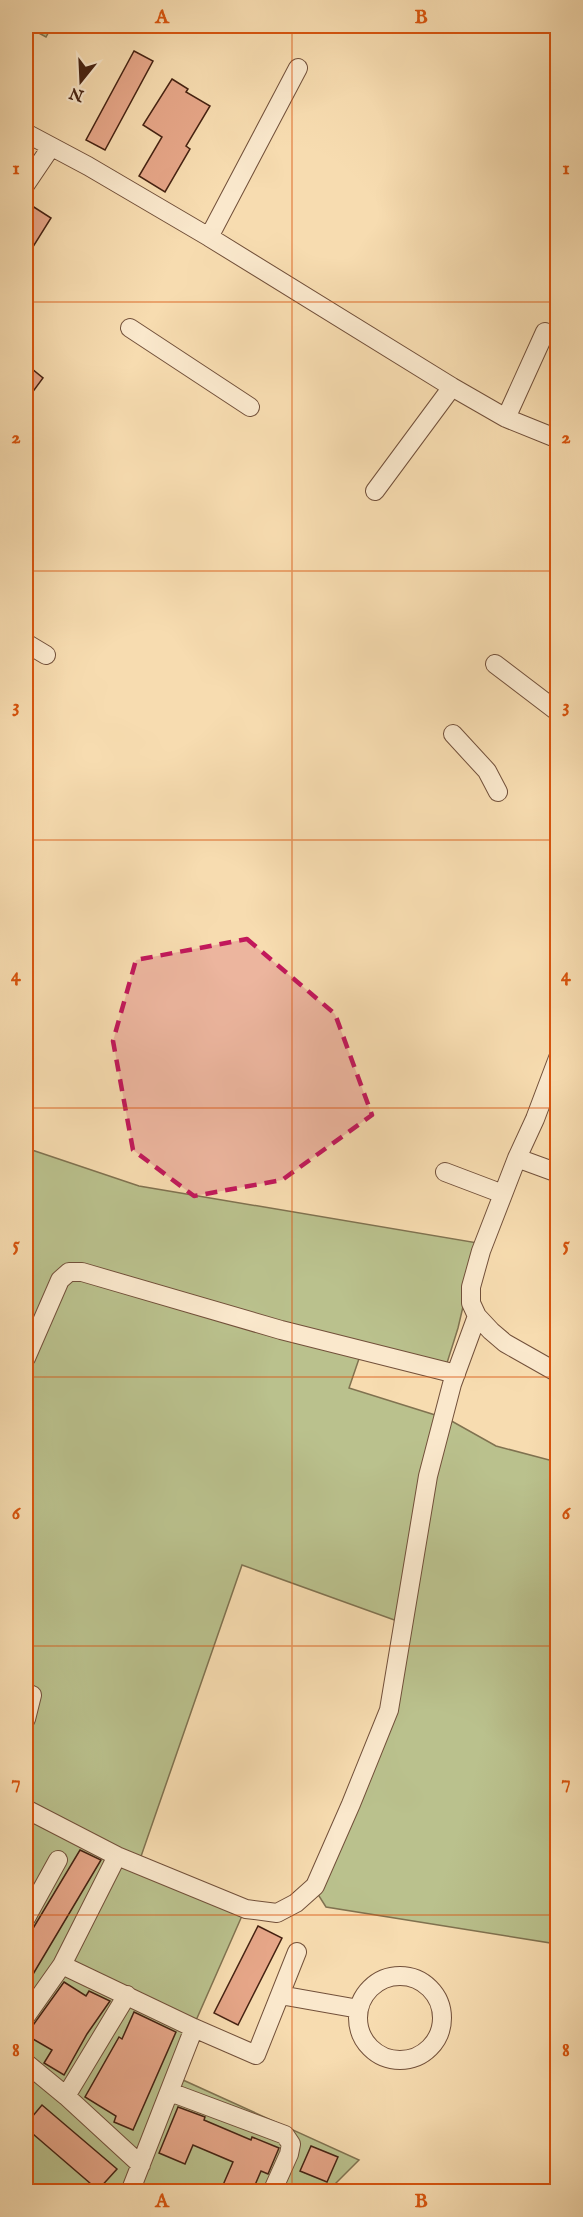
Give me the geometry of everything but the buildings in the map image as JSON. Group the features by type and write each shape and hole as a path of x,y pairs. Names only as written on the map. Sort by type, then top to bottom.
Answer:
{"street":[{"path":"209,237 298,68"},
{"path":"26,133 88,166 209,237 452,387 506,418 558,439"},
{"path":"26,184 51,147"},
{"path":"130,328 250,407"},
{"path":"506,418 545,332"},
{"path":"375,491 452,387"},
{"path":"26,643 45,655"},
{"path":"495,664 558,712"},
{"path":"453,734 487,771 498,792"},
{"path":"558,1058 481,1251 471,1287 471,1303 477,1316 505,1343 558,1373"},
{"path":"517,1158 558,1173"},
{"path":"446,1172 503,1194"},
{"path":"26,1358 60,1280 69,1272 82,1272 281,1330 456,1374"},
{"path":"26,1809 117,1856 246,1909 277,1913 296,1903 315,1886 351,1804 388,1710 428,1476 452,1384 477,1316"},
{"path":"26,1719 32,1695"},
{"path":"26,2016 62,1965 117,1856"},
{"path":"26,1918 58,1860"},
{"path":"62,1965 256,2055 297,1952"},
{"path":"398,1976 412,1978 425,1984 435,1994 441,2006 443,2020 440,2034 433,2046 422,2055 409,2060 395,2061 370,2048 362,2037 358,2024 359,2010 364,1996 373,1986 385,1979 398,1976"},
{"path":"66,2096 127,1995"},
{"path":"280,1995 359,2010"},
{"path":"130,2192 194,2028"},
{"path":"26,2063 66,2096 141,2165"},
{"path":"170,2091 285,2135 291,2144 289,2154 272,2192"}],"highlighted area":[{"path":"247,939 335,1014 372,1115 282,1180 194,1196 133,1150 113,1041 136,960"}],"green space":[{"path":"26,26 52,26 46,37"},
{"path":"26,1148 139,1186 478,1243 458,1328 447,1363 363,1347 349,1388 448,1419 496,1446 557,1462 557,1944 326,1907 312,1885 387,1710 400,1622 242,1565 138,1865 245,1909 172,2075 359,2160 328,2191 26,2192"}]}
